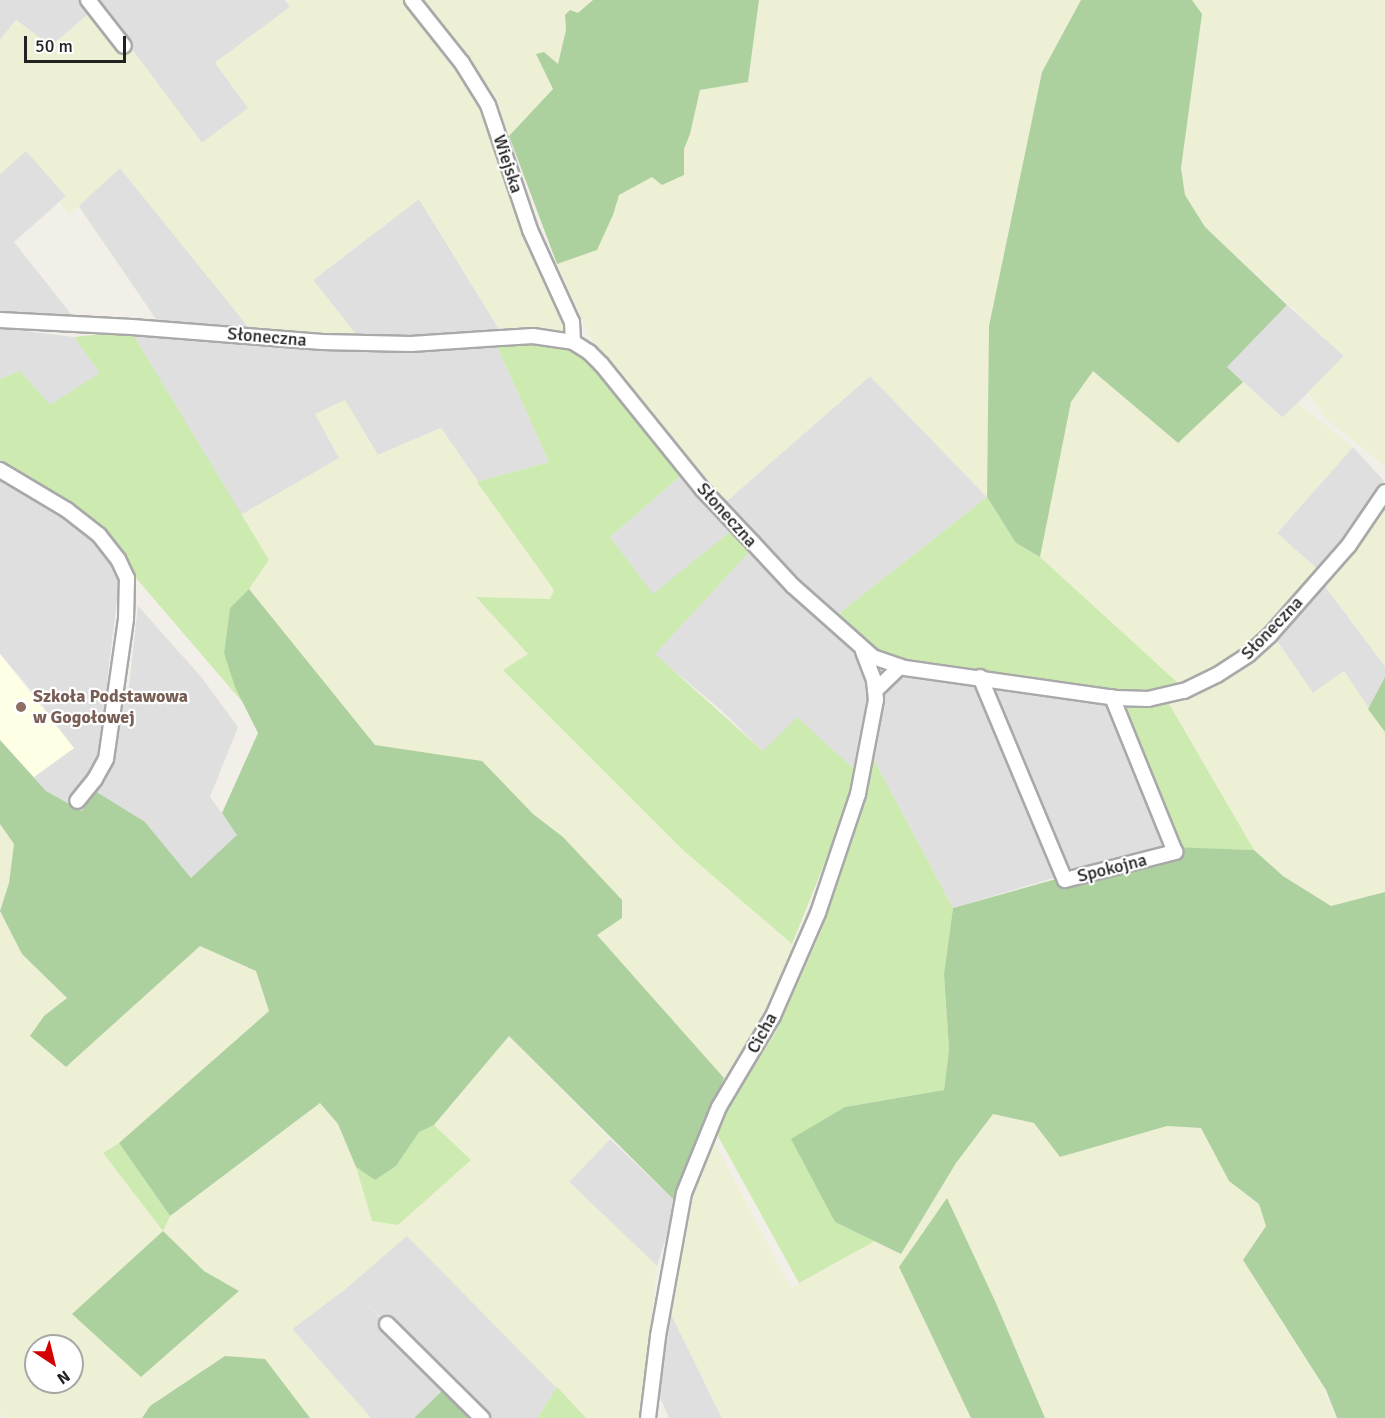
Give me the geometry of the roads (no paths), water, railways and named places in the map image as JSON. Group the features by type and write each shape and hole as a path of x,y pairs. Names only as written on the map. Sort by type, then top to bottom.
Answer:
{"street":[{"path":"88,0 124,46"},
{"name":"Wiejska","path":"412,0 462,63 488,105 530,230 572,322 573,342"},
{"name":"Słoneczna","path":"0,320 132,327 322,342 411,344 520,336 558,338 573,342 589,351 602,365 728,518 793,586 862,649 880,660 900,667 1112,697 1148,699 1184,691 1217,675 1250,654 1270,635 1349,545 1372,515 1385,492"},
{"path":"0,470 67,510 99,535 118,559 127,578 126,619 106,759 95,779 77,801"},
{"name":"Cicha","path":"648,1418 658,1336 684,1193 719,1107 773,1016 818,913 858,794 875,711 876,690 862,649"},
{"path":"876,690 900,667"},
{"name":"Spokojna","path":"980,677 1065,880 1175,852 1112,697"},
{"path":"387,1324 482,1418"}],"place":[{"name":"Szkoła Podstawowa w Gogołowej","path":"21,707"}]}
